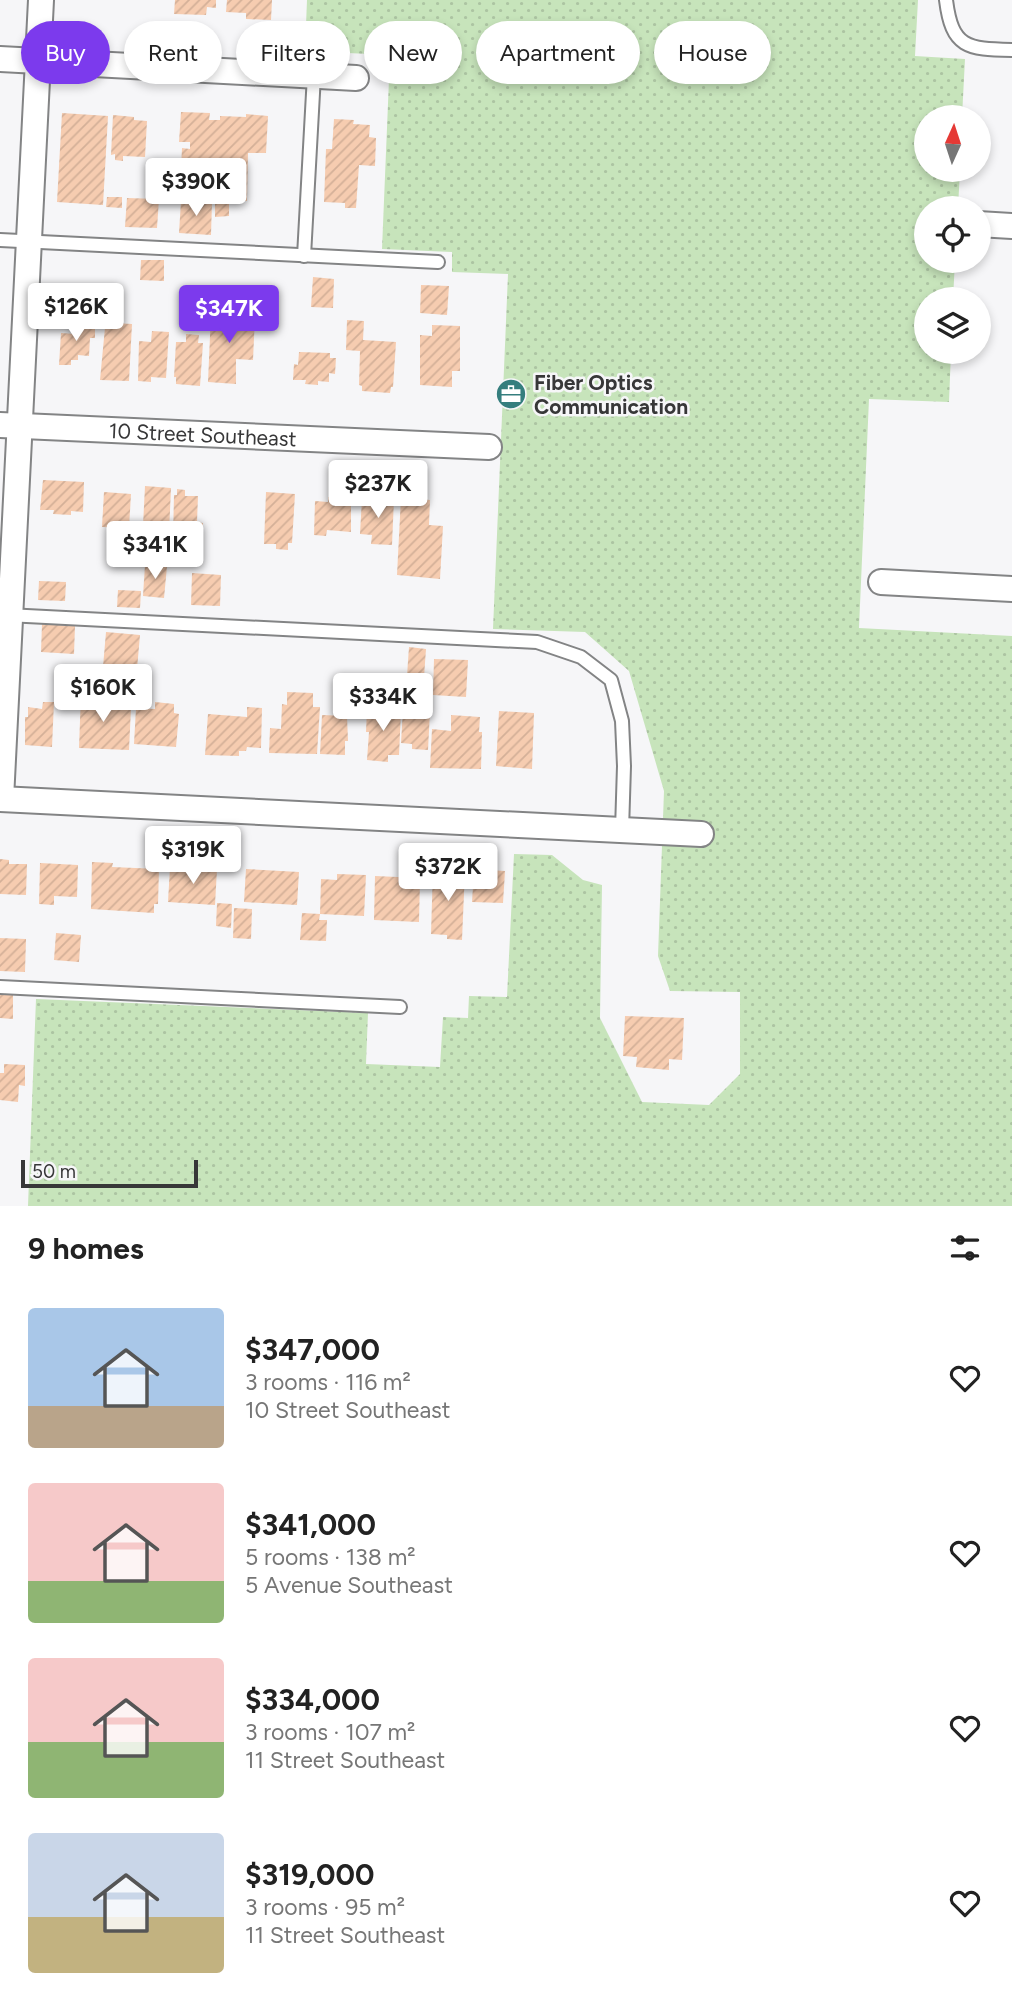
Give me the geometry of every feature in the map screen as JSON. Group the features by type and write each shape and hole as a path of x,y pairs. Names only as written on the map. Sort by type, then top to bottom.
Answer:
{"street":[{"path":"40,21 41,0"},
{"path":"0,59 21,60"},
{"path":"110,65 236,71"},
{"path":"350,78 356,78"},
{"path":"37,84 29,242 10,426 1,799 701,834"},
{"path":"991,225 1012,226"},
{"name":"10 Street Southeast","path":"10,426 489,447"},
{"path":"881,582 1012,589"}],"lane":[{"path":"946,0 949,26 963,43 987,49 1012,50"},
{"path":"303,256 313,84"},
{"path":"0,240 438,262"},
{"path":"5,615 537,642 581,657 611,680 622,721 622,830"},
{"path":"0,987 400,1007"}],"green space":[{"path":"307,0 918,0 915,56 965,59 963,105 914,105 914,182 959,182 959,196 914,196 914,273 954,273 954,287 914,287 914,364 951,364 949,402 869,399 859,628 1012,636 1012,1206 28,1206 36,999 368,1013 366,1064 440,1067 443,1017 468,1018 469,996 507,997 514,854 552,855 583,880 602,885 600,1018 642,1102 709,1105 740,1074 740,992 670,991 658,956 664,791 629,671 585,632 493,629 508,274 452,272 452,252 382,249 389,84 462,84 462,21 364,21 364,54 350,53 350,21 306,21"}],"building":[{"path":"175,0 216,0 216,8 207,7 206,15 174,14"},
{"path":"227,0 272,0 271,20 246,19 246,13 226,12"},
{"path":"181,112 210,113 209,120 220,120 220,116 246,117 246,114 268,116 266,153 248,153 247,201 216,200 217,170 181,168 182,148 190,149 190,142 179,142"},
{"path":"62,113 108,116 103,205 57,202"},
{"path":"113,115 147,121 145,157 123,156 123,161 115,160 115,154 111,155"},
{"path":"334,119 354,120 353,124 370,125 369,137 376,138 375,166 359,165 356,208 345,208 345,203 324,202 326,149 332,149"},
{"path":"107,197 122,197 122,208 106,207"},
{"path":"127,198 159,199 157,228 125,227"},
{"path":"181,201 212,202 211,235 179,233"},
{"path":"215,202 229,202 229,216 215,217"},
{"path":"141,260 164,260 164,281 140,280"},
{"path":"313,277 334,279 333,308 311,307"},
{"path":"421,285 449,286 447,315 420,313"},
{"path":"211,313 255,316 253,360 236,359 236,384 208,382"},
{"path":"106,317 115,317 115,323 132,324 129,381 100,380"},
{"path":"347,320 364,321 363,340 396,342 393,387 390,393 362,391 362,386 359,385 360,351 346,350"},
{"path":"76,323 95,324 95,338 90,338 89,356 78,355 78,360 71,360 71,365 59,365 61,333 75,334"},
{"path":"432,325 460,326 460,371 452,371 452,387 420,385 420,335 432,336"},
{"path":"152,331 169,332 166,378 151,377 151,382 138,381 139,341 151,342"},
{"path":"186,334 199,335 198,343 203,343 200,386 176,384 174,377 176,342 186,342"},
{"path":"299,352 330,353 330,358 336,358 335,374 329,373 329,382 318,381 318,385 305,384 306,380 293,380 294,364 298,365"},
{"path":"43,480 84,482 83,512 71,511 71,515 53,514 54,510 40,510"},
{"path":"145,486 171,488 169,533 145,531"},
{"path":"177,489 185,490 185,496 198,496 197,522 203,523 203,539 173,538 174,495 177,495"},
{"path":"104,492 131,494 129,528 102,527"},
{"path":"266,492 295,494 292,543 288,543 288,550 276,549 276,544 264,544"},
{"path":"328,497 341,498 341,503 351,504 351,532 327,530 326,536 314,535 315,501 328,502"},
{"path":"401,497 430,500 429,525 443,526 440,579 397,575"},
{"path":"362,498 394,499 392,545 371,544 372,535 360,534"},
{"path":"145,565 167,566 164,598 143,596"},
{"path":"192,573 221,575 220,606 191,605"},
{"path":"39,581 66,582 65,601 38,600"},
{"path":"118,590 141,591 140,608 117,607"},
{"path":"42,624 75,626 74,654 41,652"},
{"path":"106,632 140,635 137,669 103,667"},
{"path":"409,647 426,649 424,677 407,676"},
{"path":"434,659 468,660 466,697 433,695"},
{"path":"287,692 313,693 313,707 320,707 317,754 269,753 270,728 281,729 282,704 287,705"},
{"path":"81,693 107,693 107,708 131,708 129,750 79,748"},
{"path":"43,702 54,702 52,747 25,745 25,717 28,717 28,707 42,709"},
{"path":"155,702 174,704 174,713 179,714 176,747 134,744 136,708 155,709"},
{"path":"247,707 262,708 261,748 247,747 246,751 239,751 239,756 205,755 208,714 247,717"},
{"path":"386,707 400,708 401,711 399,755 388,755 388,762 367,760 367,709 386,710"},
{"path":"403,709 430,711 428,750 412,749 412,744 401,743"},
{"path":"499,711 534,713 532,769 496,766"},
{"path":"322,715 347,716 348,741 345,741 345,755 320,754"},
{"path":"451,715 480,717 481,769 430,768 432,729 451,731"},
{"path":"0,859 9,860 9,864 27,864 26,895 0,894"},
{"path":"92,862 113,863 112,867 159,869 158,904 154,904 154,913 91,909"},
{"path":"40,863 78,865 77,897 54,896 54,905 39,904"},
{"path":"170,867 217,869 215,905 168,902"},
{"path":"433,868 465,870 462,940 431,934"},
{"path":"246,869 299,872 297,905 244,902"},
{"path":"474,869 505,871 503,903 472,902"},
{"path":"337,874 366,875 364,916 320,914 321,879 337,880"},
{"path":"375,876 420,878 419,922 374,920"},
{"path":"217,903 232,904 231,928 216,926"},
{"path":"234,908 252,909 251,939 233,938"},
{"path":"302,913 320,914 319,920 327,920 326,941 300,940"},
{"path":"56,933 81,935 79,962 54,960"},
{"path":"0,938 26,939 25,972 0,971"},
{"path":"0,993 13,993 13,1019 0,1018"},
{"path":"625,1016 684,1018 682,1060 669,1059 669,1070 636,1067 637,1057 623,1056"},
{"path":"4,1064 25,1065 25,1086 19,1085 18,1102 0,1100 0,1073 4,1073"}],"place":[{"name":"Fiber Optics Communication","path":"511,394"}]}
